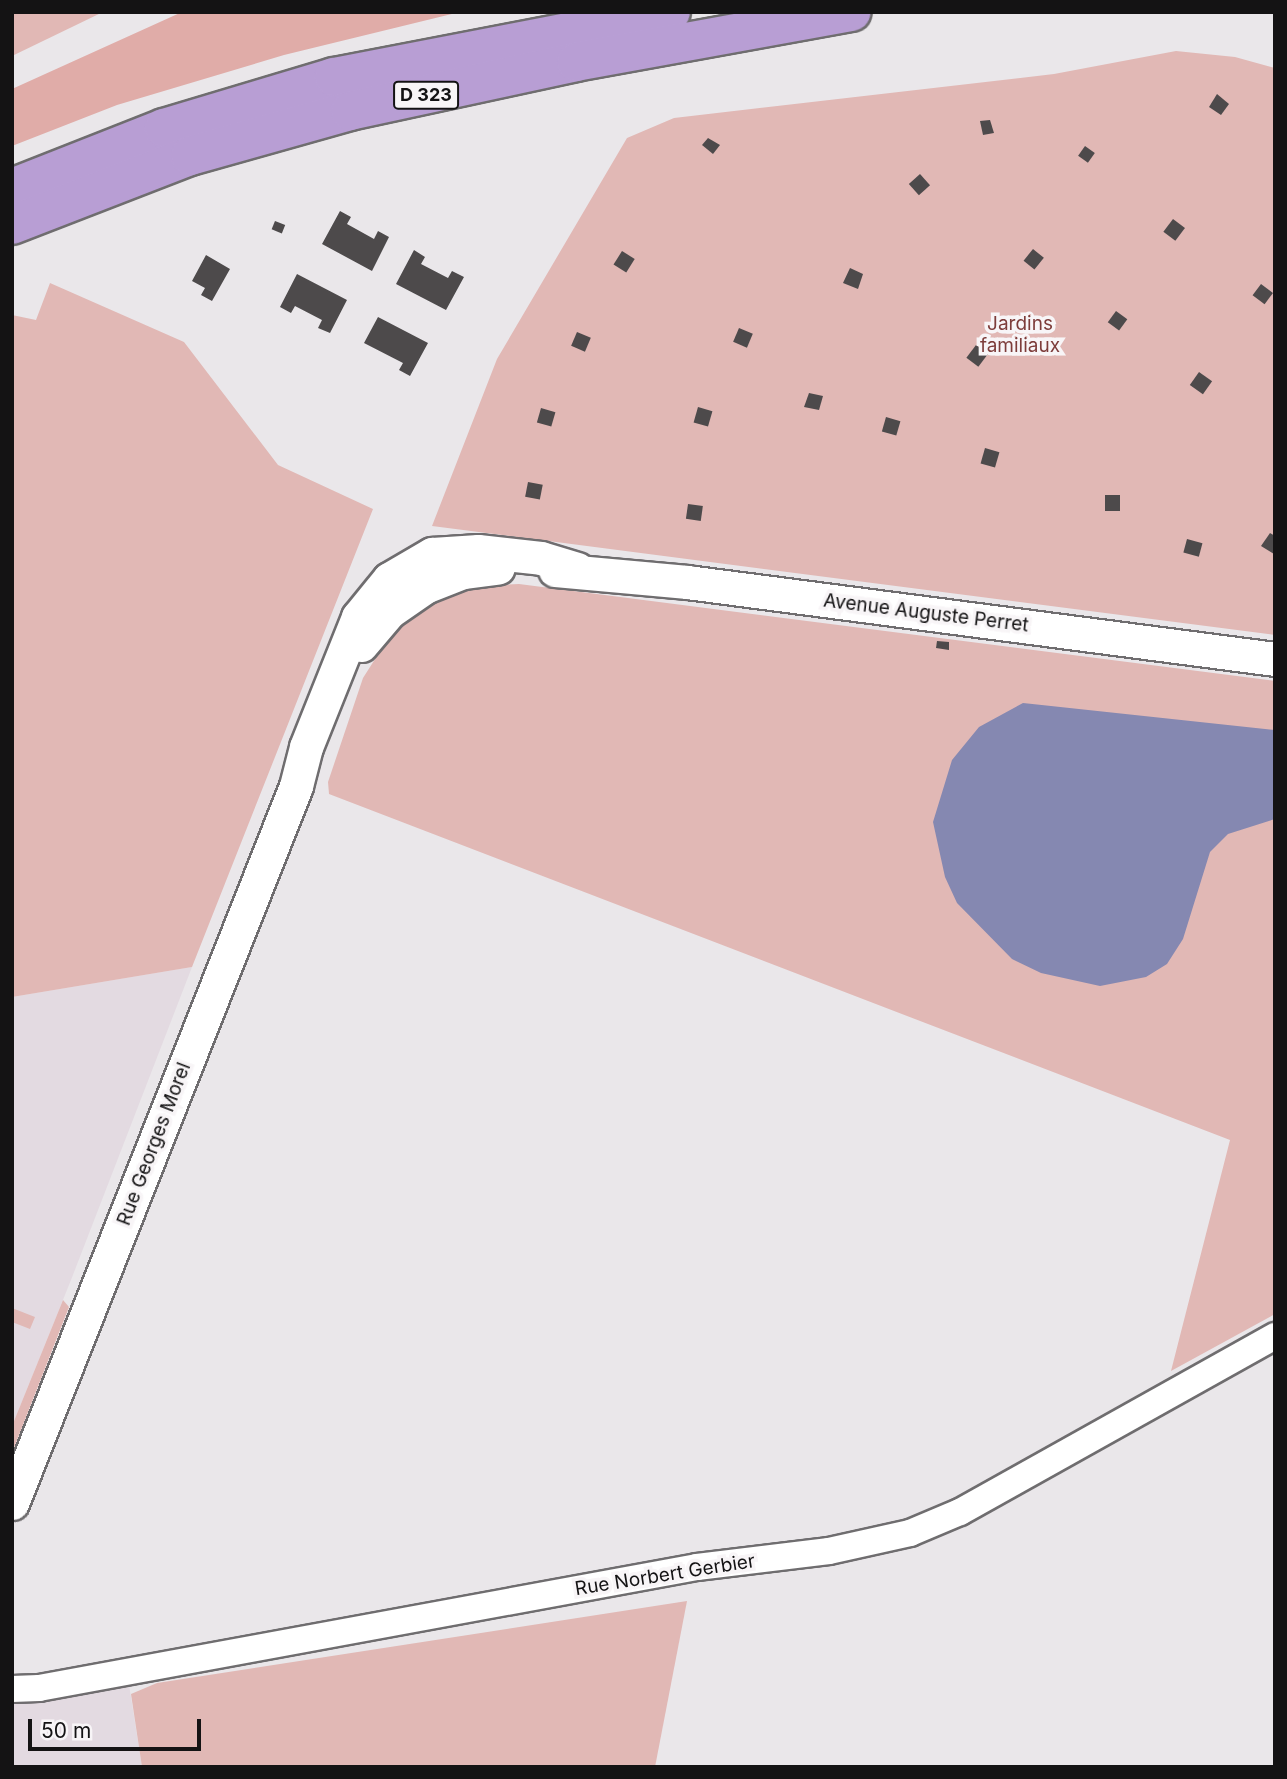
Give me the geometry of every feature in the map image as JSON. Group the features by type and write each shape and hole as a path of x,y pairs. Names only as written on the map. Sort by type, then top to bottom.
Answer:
{"highway":[{"name":"D 323","path":"12,188 164,128 334,77 671,12"},
{"name":"D 323","path":"12,225 190,156 350,111 576,62 852,12"}],"street":[{"name":"Avenue Auguste Perret","path":"421,573 446,577 487,568 577,569 1275,659"},
{"name":"Rue Georges Morel","path":"12,1503 296,786 359,648 421,573"},
{"name":"Rue Norbert Gerbier","path":"12,1689 39,1688 697,1567 829,1551 910,1533 983,1499 1275,1336"}],"shaded area":[{"path":"182,12 460,12 284,55 117,105 12,146 12,89"},
{"path":"192,967 71,1280 12,1426 12,997"},
{"path":"127,1672 142,1767 12,1767 12,1689"}],"green space":[{"path":"12,12 103,12 12,56"},
{"name":"Jardins familiaux","path":"1176,51 1235,57 1275,68 1275,635 432,526 497,359 627,138 674,118 1054,74"},
{"path":"50,283 184,342 278,465 373,509 192,967 12,997 12,315 36,320"},
{"path":"519,584 1275,681 1275,1314 1171,1371 1230,1140 329,794 328,782 363,678 391,634 446,596 482,586"},
{"path":"63,1300 69,1307 12,1453 12,1426"},
{"path":"12,1308 35,1317 30,1329 12,1322"},
{"path":"687,1601 655,1767 142,1767 131,1694 157,1683"}],"water":[{"path":"1023,703 1275,730 1275,819 1228,834 1210,852 1183,939 1167,964 1146,977 1100,986 1041,973 1012,959 957,903 945,877 933,822 952,760 979,727"}],"building":[{"path":"1217,94 1229,104 1221,115 1209,107"},
{"path":"990,120 994,133 983,135 980,121"},
{"path":"708,138 720,145 713,154 702,145"},
{"path":"1085,146 1095,153 1088,163 1078,156"},
{"path":"920,174 930,185 919,195 909,184"},
{"path":"340,211 351,217 347,224 374,239 378,231 389,237 372,271 322,244"},
{"path":"1173,219 1185,228 1175,241 1163,232"},
{"path":"275,221 285,225 282,233 272,229"},
{"path":"1033,249 1044,258 1034,269 1024,261"},
{"path":"414,250 425,257 421,264 448,278 452,271 464,277 446,310 396,284"},
{"path":"622,251 635,259 626,273 614,265"},
{"path":"206,255 230,269 212,301 201,295 205,288 192,281"},
{"path":"850,268 863,274 858,289 843,283"},
{"path":"297,274 347,300 330,333 318,328 322,320 295,306 291,313 280,307"},
{"path":"1261,284 1273,293 1265,304 1253,295"},
{"path":"1116,311 1127,319 1119,331 1108,322"},
{"path":"378,317 428,343 410,376 399,370 403,363 364,343"},
{"path":"739,328 753,334 747,348 733,342"},
{"path":"577,332 591,338 585,352 571,346"},
{"path":"976,345 988,354 978,367 966,358"},
{"path":"1199,372 1212,381 1203,394 1190,385"},
{"path":"809,393 823,396 819,410 804,407"},
{"path":"698,407 712,411 708,427 694,422"},
{"path":"541,408 555,412 551,427 537,422"},
{"path":"886,417 900,421 896,436 882,431"},
{"path":"985,448 999,452 995,468 981,463"},
{"path":"528,482 543,485 540,500 525,497"},
{"path":"1105,495 1120,495 1120,511 1105,511"},
{"path":"688,504 703,506 701,521 686,519"},
{"path":"1270,533 1275,536 1274,554 1261,546"},
{"path":"1187,539 1202,543 1199,557 1183,553"},
{"path":"937,641 949,642 949,650 936,648"}]}
